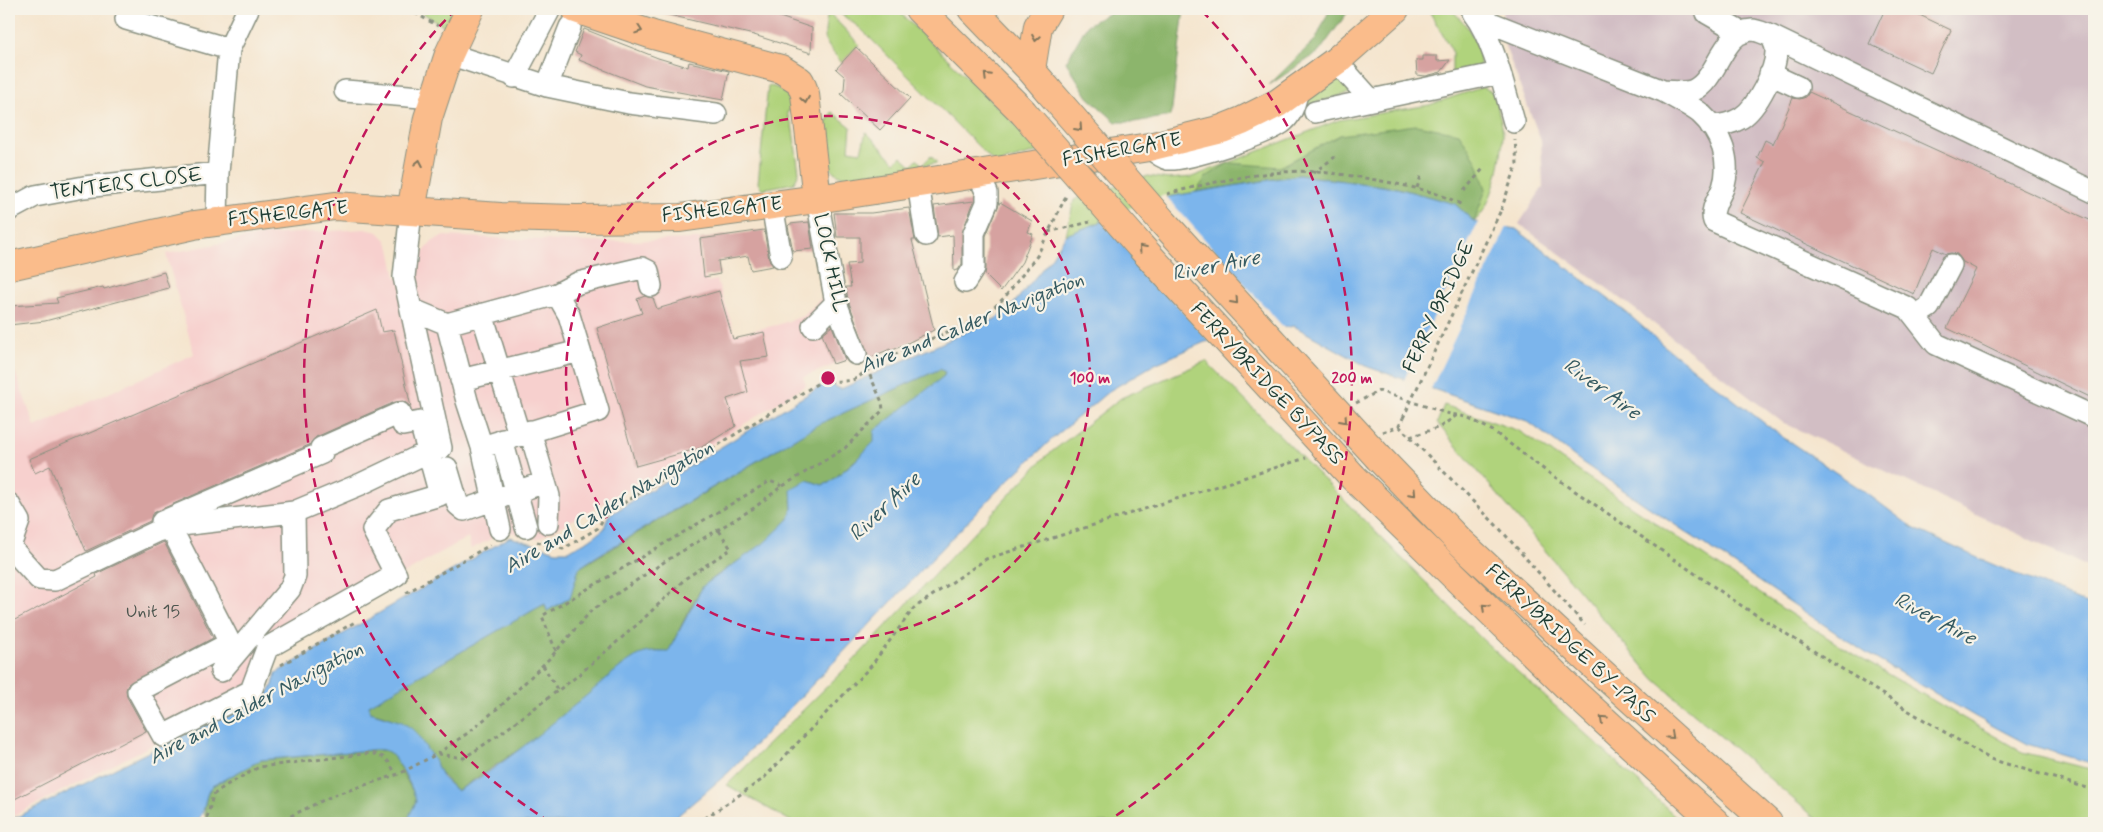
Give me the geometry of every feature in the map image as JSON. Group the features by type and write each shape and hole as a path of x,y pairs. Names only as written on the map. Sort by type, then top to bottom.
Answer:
{"main road":[{"path":"411,211 428,118 453,46 470,9"},
{"name":"FERRYBRIDGE BYPASS","path":"919,9 1022,111 1139,246 1354,476"},
{"path":"972,9 1040,80"},
{"path":"1040,80 1038,26 1048,9"},
{"name":"FISHERGATE","path":"9,266 194,225 335,206 501,217 576,219 680,218 817,199 1149,147 1201,135 1242,121 1278,103 1336,61 1395,9"},
{"path":"573,18 654,35 758,62 780,69 800,81 805,94 817,199"},
{"name":"FERRYBRIDGE BYPASS","path":"1040,80 1162,221 1376,446"},
{"name":"FERRYBRIDGE BY-PASS","path":"1376,446 1458,540 1768,823"},
{"name":"FERRYBRIDGE BY-PASS","path":"1354,476 1570,689 1716,823"}],"street":[{"name":"TENTERS CLOSE","path":"217,222 218,173 229,49 248,9"},
{"path":"514,76 550,9"},
{"path":"1473,13 1484,32 1514,122"},
{"path":"1473,13 1663,91 1707,121 1721,141 1726,156 1724,186 1713,211 1714,221 1908,308 1936,344 2094,417"},
{"path":"1707,13 1742,33"},
{"path":"547,86 573,18"},
{"path":"126,19 229,49"},
{"path":"1663,91 1693,91 1707,79 1732,40 1742,33 1753,30 1771,36 2094,192"},
{"path":"1707,121 1725,125 1742,117 1756,102 1775,62 1776,49 1771,36"},
{"path":"453,46 514,76 547,86 630,104 716,114"},
{"path":"1336,61 1371,100"},
{"path":"1315,112 1499,73"},
{"path":"1770,74 1798,87"},
{"path":"1707,79 1711,86 1712,98 1707,121"},
{"path":"345,91 434,98"},
{"name":"TENTERS CLOSE","path":"9,210 35,196 84,187 218,173"},
{"path":"965,282 974,268 974,233 987,203 987,193 978,174"},
{"path":"918,183 926,236"},
{"name":"LOCK HILL","path":"817,199 836,303 864,364"},
{"path":"772,205 781,257"},
{"path":"411,211 404,277 411,309 434,450 440,495 389,510 373,530 396,575 267,648 251,690 163,736 138,691 230,643 175,536 162,522 322,453 320,448 400,413 402,425 420,422 434,450 458,505 467,510 544,482"},
{"path":"1915,316 1929,307 1951,265"},
{"path":"411,309 447,324 557,294 578,283 642,268 648,271 651,286"},
{"path":"482,447 598,411 569,315 557,294"},
{"path":"812,326 836,303"},
{"path":"482,314 517,435 517,493 526,527"},
{"path":"447,324 461,380 482,447 500,529"},
{"path":"461,380 580,351"},
{"path":"517,435 544,482 549,496 548,523"},
{"path":"9,504 19,521 10,549 39,579 55,580 158,531 181,525 294,512 361,484 434,450"},
{"path":"221,671 290,590 295,576 294,512"}],"path":[{"path":"411,9 453,46"},
{"name":"FERRY BRIDGE","path":"1399,426 1501,210 1517,164 1514,122"},
{"path":"1312,173 1335,157"},
{"path":"1464,191 1483,169"},
{"path":"1159,197 1211,184 1283,172 1371,179 1417,188 1448,197 1462,205"},
{"path":"1417,188 1420,176"},
{"path":"276,823 334,794 398,774 437,754 468,734 504,703 556,651 591,611 664,562 754,508 782,486 845,448 883,410 882,402 864,364 985,316 1004,298 1037,256 1069,190"},
{"path":"1048,232 1096,220"},
{"path":"1355,403 1379,391 1446,413 1467,417 1493,431 1742,606 1909,711 1990,759 2094,790"},
{"path":"1410,437 1440,426 1458,415"},
{"path":"1376,446 1399,426 1499,528 1591,632"},
{"path":"698,823 763,779 872,666 914,608 986,559 1313,456"},
{"path":"556,651 542,616 770,481 782,486"},
{"path":"437,754 464,758 558,691 639,623 686,578 731,549 718,529"},
{"path":"543,664 558,691"},
{"path":"201,823 207,818 213,795 224,786 259,767 371,753 385,756 398,774"}],"shaded area":[{"path":"1502,9 2094,9 2094,570 1782,422 1619,297 1519,224 1543,187 1541,141 1505,46"},
{"path":"365,229 378,232 386,240 390,248 396,278 418,273 418,265 423,253 432,242 442,236 589,242 699,239 702,274 708,282 717,280 735,334 777,325 804,316 826,293 852,358 803,377 806,385 703,450 537,539 506,531 471,549 468,537 269,651 252,694 9,818 9,355 35,427 194,354 166,254 263,235"}],"green space":[{"path":"416,9 454,9 447,28"},
{"path":"834,9 896,9 1012,121 1039,151 996,164 860,28"},
{"path":"1117,9 1184,9 1171,116 1134,122 1116,122 1088,97 1066,62 1087,25"},
{"path":"1330,9 1350,9 1319,52 1269,85 1316,39"},
{"path":"1428,9 1450,9 1463,21 1476,43 1479,52 1480,69 1452,76 1452,51"},
{"path":"828,12 859,44 842,63 827,44 825,29"},
{"path":"1331,76 1338,78 1353,92 1305,106 1304,93"},
{"path":"768,86 782,90 790,100 791,110 787,112 792,124 799,172 794,183 762,189 758,183"},
{"path":"1483,87 1494,93 1503,135 1501,157 1491,194 1481,215 1474,222 1299,175 1167,197 1066,235 1074,200 1081,197 1148,176 1168,179 1192,177 1339,120 1429,105"},
{"path":"832,112 851,127 849,150 861,152 866,132 895,162 901,156 911,165 917,159 922,165 931,156 937,163 845,178 834,172 829,165 826,123"},
{"path":"1416,125 1459,133 1476,160 1486,189 1474,222 1455,204 1397,188 1299,175 1196,192 1206,177 1228,163 1280,167 1340,135"},
{"path":"1206,361 1483,640 1683,823 794,823 727,785 855,659 1045,457 1121,398"},
{"path":"940,369 945,372 944,376 867,450 829,483 822,485 807,480 791,500 792,509 789,518 774,536 705,585 691,606 668,653 654,651 523,747 457,791 440,773 436,763 388,717 370,712 369,705 537,608 545,604 547,611 570,598 579,568 819,424"},
{"path":"1444,405 1519,431 1853,654 2022,752 2094,770 2094,823 1821,823 1654,679 1437,423"},
{"path":"385,750 393,755 416,797 408,823 207,823 205,804 207,794 212,786 261,760"}],"water":[{"path":"1299,175 1397,188 1455,204 1474,222 1516,229 1627,313 1663,345 1781,436 1865,492 1913,528 1980,559 2094,607 2094,764 2027,744 1976,717 1866,653 1583,463 1527,421 1368,367 1294,326 1205,342 1155,364 1109,391 1051,440 995,493 729,772 669,823 408,823 416,802 405,774 396,760 387,751 371,750 261,760 212,786 201,816 193,823 9,823 9,821 268,693 273,685 276,673 510,537 556,551 568,551 589,540 604,529 608,516 826,383 841,389 995,319 1011,307 1051,258 1066,235 1167,197","holes":["940,369 945,372 944,376 874,431 874,442 829,483 822,485 807,480 791,489 792,509 789,519 764,543 703,586 668,652 645,653 628,661 524,746 474,781 457,791 442,777 436,763 415,731 402,722 370,712 369,705 537,608 545,604 547,611 570,598 579,568 819,424"]}],"pier":[{"path":"1165,195 1286,330 1211,343 1100,219"},
{"path":"1479,220 1508,225 1430,391 1403,382"}],"building":[{"path":"665,9 747,9 777,16 812,28 811,53 754,35 665,14"},
{"path":"1885,9 1907,9 1951,30 1931,73 1869,44"},
{"path":"584,29 658,58 688,67 689,62 729,71 723,100 645,86 579,60 581,55 575,52"},
{"path":"856,47 910,98 880,130 841,94 844,90 845,77 836,69"},
{"path":"1423,56 1437,56 1437,61 1450,60 1441,72 1426,76 1417,75 1416,60 1423,60"},
{"path":"1809,92 2094,222 2094,399 1947,328 1976,269 1963,262 1957,254 1946,254 1933,248 1914,294 1740,213 1765,162 1757,158 1765,140 1773,144 1793,98 1800,99 1806,97"},
{"path":"974,201 962,233 962,264 958,270 954,271 953,235 938,237 934,206"},
{"path":"1000,202 1032,221 1028,232 1033,234 1022,262 1001,291 985,275 986,236"},
{"path":"909,208 915,240 912,240 934,330 891,351 890,349 869,358 848,300 846,287 851,287 847,264 860,263 860,237 837,237 834,213 871,213"},
{"path":"809,222 813,249 793,251 788,226 790,224"},
{"path":"764,230 769,259 773,266 751,270 748,256 718,261 720,274 704,277 700,239"},
{"path":"164,272 169,288 45,321 9,325 9,306 58,303 56,298 103,287 104,289"},
{"path":"719,291 733,339 764,332 769,357 740,361 748,392 727,399 736,426 700,448 636,466 597,328 642,313 637,299 645,296 653,298 657,309"},
{"path":"377,310 382,332 394,330 411,407 403,401 395,402 316,437 309,445 157,511 152,514 150,521 86,551 50,466 35,473 29,459"},
{"path":"832,326 845,360 833,364 822,334"},
{"path":"164,542 213,638 128,684 126,690 127,697 146,731 9,802 9,623 97,577 96,574"}],"water label":[{"name":"River Aire","path":"1216,266"},
{"name":"Aire and Calder Navigation","path":"972,323"},
{"name":"River Aire","path":"1602,389"},
{"name":"Aire and Calder Navigation","path":"609,507"},
{"name":"River Aire","path":"885,507"},
{"name":"River Aire","path":"1935,619"},
{"name":"Aire and Calder Navigation","path":"256,703"}]}
